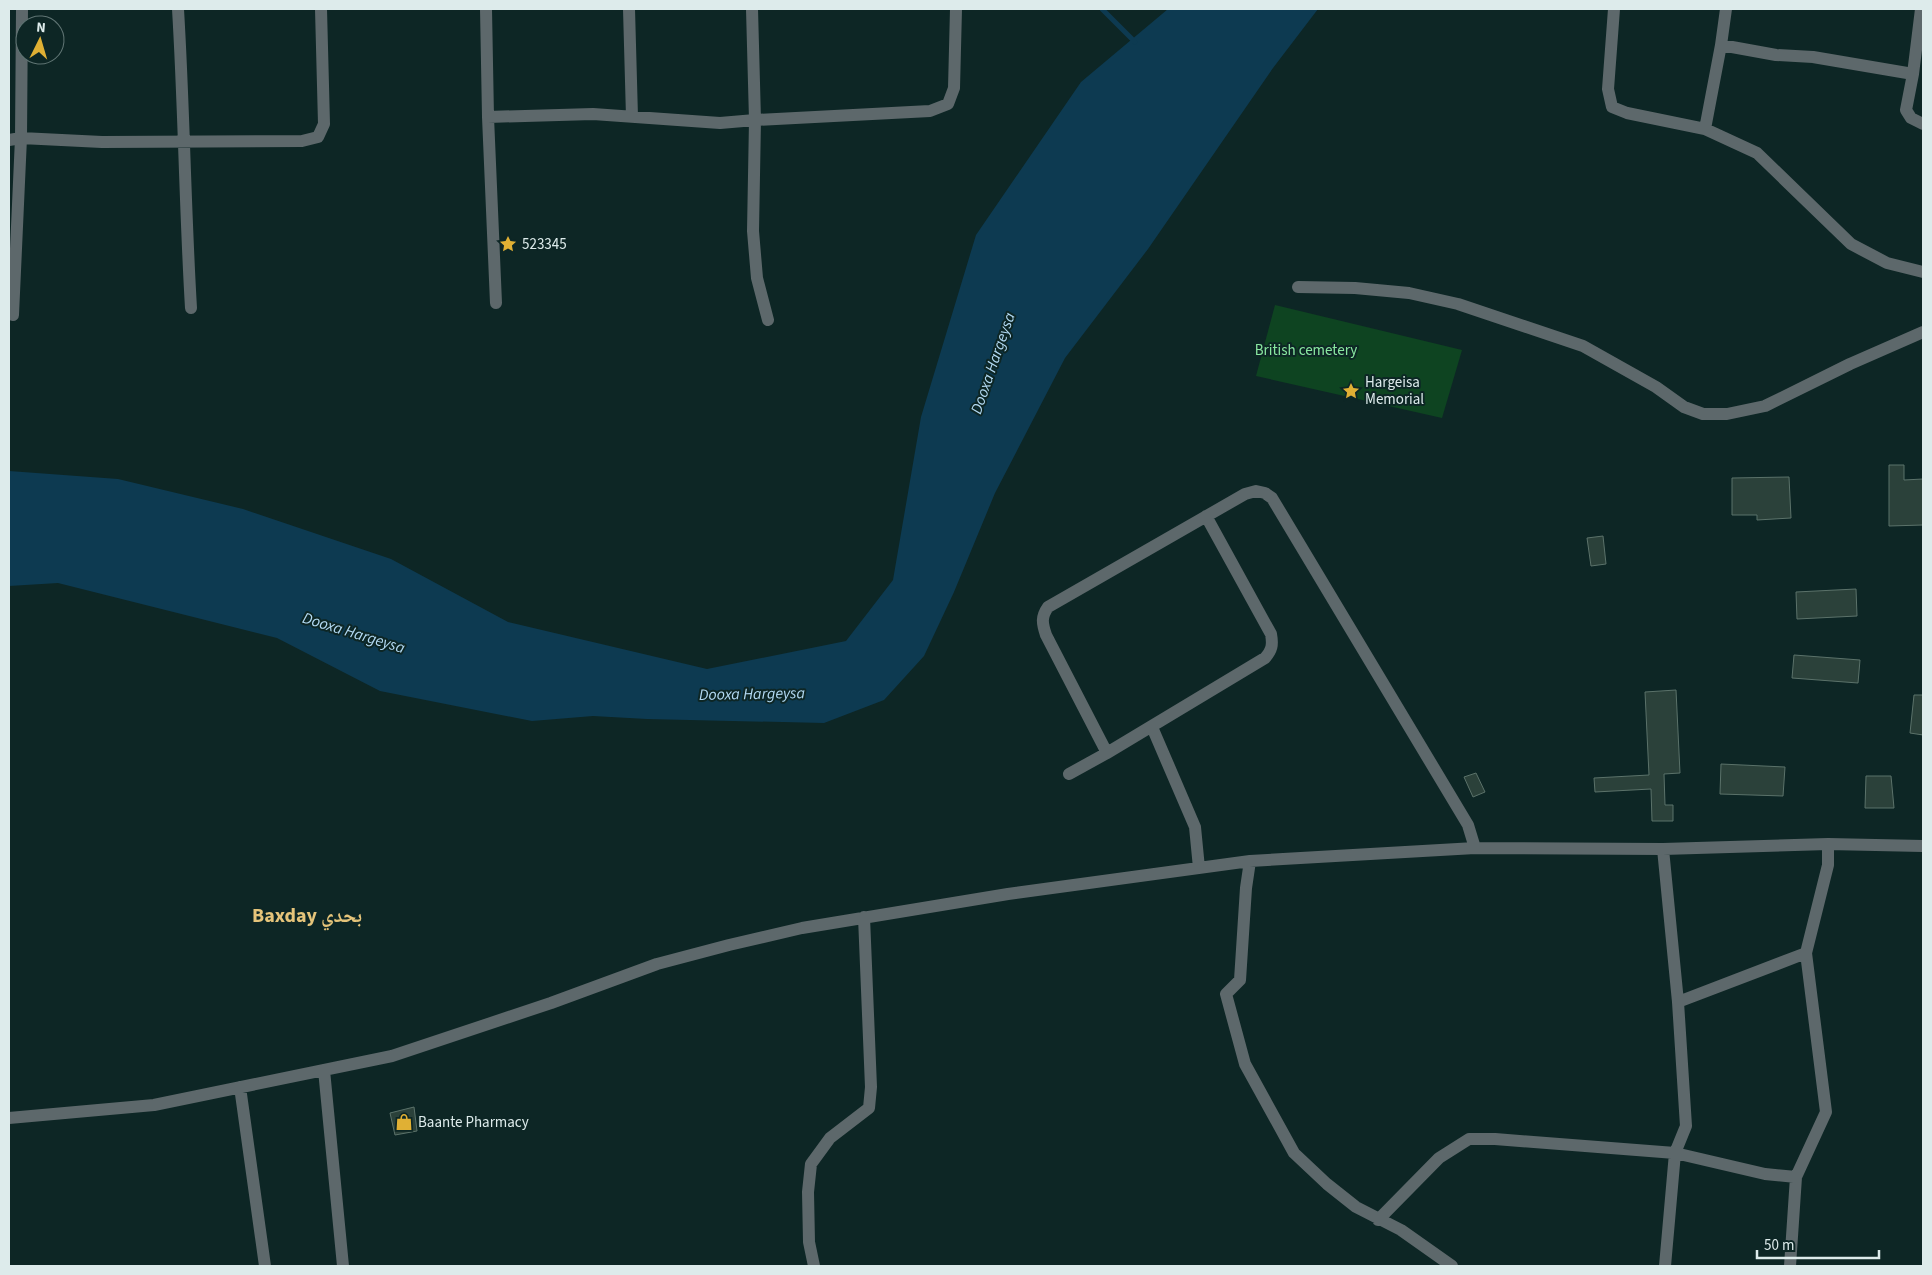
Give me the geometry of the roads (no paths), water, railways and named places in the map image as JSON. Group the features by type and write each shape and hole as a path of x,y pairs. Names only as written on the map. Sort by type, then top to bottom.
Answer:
{"street":[{"path":"13,315 15,139 22,9"},
{"path":"178,9 192,308"},
{"path":"15,139 102,142 183,140 302,141 318,137 324,124 321,9"},
{"path":"486,9 488,117 496,303"},
{"path":"629,9 632,117"},
{"path":"752,9 755,120 753,231 757,278 768,320"},
{"path":"488,117 593,114 720,123 930,111 948,104 954,88 956,9"},
{"path":"1614,9 1608,89 1612,107 1627,113 1706,129 1757,153 1851,244 1887,263 1923,272"},
{"path":"1706,129 1726,9"},
{"path":"1921,9 1913,74 1906,110 1911,118 1923,124"},
{"path":"1721,45 1776,55 1813,57 1913,74"},
{"path":"1298,287 1355,288 1409,293 1458,304 1583,346 1656,387 1684,407 1703,414 1727,414 1765,406 1850,364 1923,332"},
{"path":"1107,753 1046,635 1042,623 1043,613 1048,606 1245,494 1256,491 1265,493 1272,498 1468,825 1475,848"},
{"path":"1069,774 1152,727 1265,658 1272,650 1271,634 1206,516"},
{"path":"1152,727 1195,826 1199,868"},
{"path":"1790,1266 1796,1177 1826,1112 1806,954 1828,865 1828,844"},
{"path":"9,1118 154,1105 392,1056 551,1003 657,964 802,928 1008,894 1250,861 1475,848 1663,848 1828,844 1923,846"},
{"path":"1663,848 1678,1002 1686,1126 1675,1153 1665,1266"},
{"path":"1250,861 1246,888 1240,980 1226,994 1245,1064 1294,1152 1327,1184 1356,1207 1400,1230 1452,1266"},
{"path":"814,1266 809,1242 808,1192 811,1164 830,1138 869,1108 871,1087 864,918"},
{"path":"1678,1002 1806,954"},
{"path":"324,1070 343,1266"},
{"path":"240,1087 265,1266"},
{"path":"1378,1220 1439,1158 1469,1139 1675,1153 1765,1174 1796,1177"}],"water":[{"name":"Dooxa Hargeysa","path":"1168,9 1318,9 1273,68 1148,249 1065,358 995,493 954,592 924,656 884,700 824,723 593,716 532,721 380,691 277,638 58,583 9,586 9,471 118,479 243,509 391,559 508,622 707,669 846,641 893,580 921,417 976,235 1081,82"}],"waterway":[{"path":"1102,9 1135,42"}],"place":[{"name":"523345","path":"508,244"},
{"name":"Hargeisa Memorial","path":"1351,391"},
{"name":"Baante Pharmacy","path":"404,1122"}],"district":[{"name":"Baxday بحدي","path":"307,915"}],"park label":[{"name":"British cemetery","path":"1306,350"}]}
